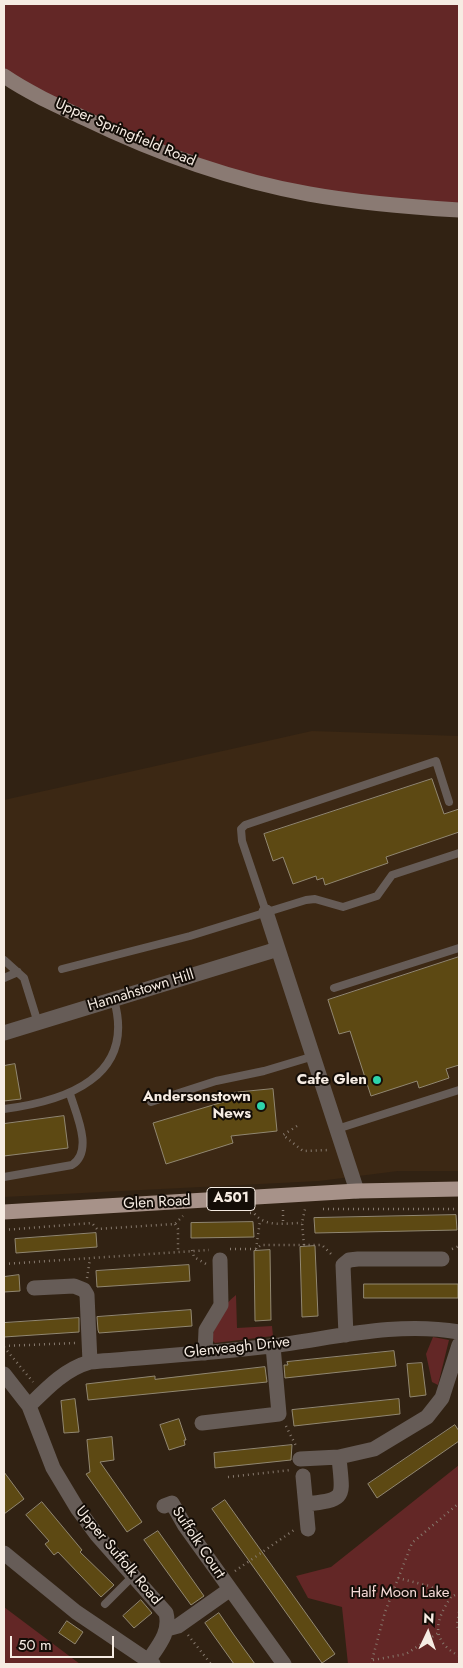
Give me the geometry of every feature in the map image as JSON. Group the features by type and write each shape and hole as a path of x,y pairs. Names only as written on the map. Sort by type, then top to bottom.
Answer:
{"main road":[{"name":"Upper Springfield Road","path":"4,76 25,90 105,128 169,155 245,179 308,194 390,205 459,210"},
{"name":"Glen Road","path":"4,1212 357,1191 459,1189"}],"street":[{"path":"266,912 357,1191"},
{"name":"Hannahstown Hill","path":"4,1033 278,949"},
{"path":"205,1353 206,1330 221,1305 222,1253"},
{"path":"346,1335 343,1265 349,1260 445,1255"},
{"path":"34,1288 74,1286 84,1290 87,1296 90,1362"},
{"name":"Glenveagh Drive","path":"29,1406 42,1393 73,1369 90,1362 205,1353 418,1328 459,1332"},
{"path":"300,1459 339,1457 374,1449 389,1442 426,1417 442,1398 459,1345"},
{"path":"202,1423 279,1414 272,1346"},
{"name":"Upper Suffolk Road","path":"4,1374 29,1406 64,1488 97,1535 166,1613 174,1626"},
{"path":"306,1504 331,1502 338,1498 341,1492 339,1457"},
{"path":"303,1476 308,1525"},
{"name":"Suffolk Court","path":"164,1506 172,1503 185,1526 226,1585 284,1664"},
{"path":"4,1553 76,1612 150,1663 174,1626"},
{"name":"Suffolk Court","path":"174,1626 226,1585"}],"lane":[{"path":"266,912 242,841 241,829 245,825 436,761 449,802"},
{"path":"62,969 190,936 306,900 315,899 343,907 377,896 392,875 459,853"},
{"path":"334,988 459,948"},
{"path":"4,960 24,978 38,1023"},
{"path":"4,978 18,972"},
{"path":"4,1108 27,1106 70,1094 95,1078 106,1067 117,1042 119,1022 114,1000"},
{"path":"151,1102 216,1081 264,1071 314,1056"},
{"path":"337,1129 459,1090"},
{"path":"4,1177 72,1165 77,1161 83,1149 82,1139 70,1094"},
{"path":"105,1604 133,1576"}],"path":[{"path":"297,1126 283,1135 302,1151 344,1150"},
{"path":"304,1245 302,1223 305,1209 459,1209"},
{"path":"244,1213 254,1213 260,1221 268,1224 302,1223"},
{"path":"4,1230 92,1223 97,1229 175,1224 185,1214"},
{"path":"256,1249 260,1221"},
{"path":"175,1224 178,1230 178,1252"},
{"path":"4,1264 192,1250 222,1253 236,1249 256,1249 261,1245 322,1245 343,1265"},
{"path":"445,1255 459,1246"},
{"path":"236,1249 236,1256"},
{"path":"192,1250 194,1257 202,1263"},
{"path":"90,1259 90,1268"},
{"path":"4,1346 89,1343"},
{"path":"4,1346 42,1393"},
{"path":"279,1414 289,1431 300,1459"},
{"path":"228,1477 297,1469 303,1476"},
{"path":"371,1664 397,1578 412,1542 459,1503"},
{"path":"226,1585 308,1525"},
{"path":"397,1578 429,1586 451,1597"},
{"path":"459,1593 451,1597 439,1619 438,1634 441,1642 459,1656"},
{"path":"459,1612 457,1625 459,1632"},
{"path":"174,1626 211,1664"},
{"path":"372,1660 406,1654 438,1634"}],"shaded area":[{"path":"312,731 459,736 459,1171 398,1171 319,1181 4,1197 4,800"}],"green space":[{"path":"4,4 459,4 459,209 308,194 169,155 4,73"},
{"path":"236,1295 237,1328 272,1326 273,1336 215,1343 212,1340 220,1315"},
{"path":"433,1337 449,1340 438,1385 432,1382 426,1354"},
{"name":"Half Moon Lake","path":"459,1465 459,1664 348,1664 342,1607 308,1598 296,1576 331,1567"},
{"path":"4,1607 80,1664 4,1664"}],"building":[{"path":"432,779 444,814 459,809 459,832 386,857 388,863 325,885 323,878 317,880 316,876 293,884 283,857 273,861 264,834"},
{"path":"459,957 459,1065 446,1069 449,1078 419,1088 417,1081 371,1096 350,1031 339,1034 328,1000"},
{"path":"15,1064 21,1099 4,1101 4,1066"},
{"path":"273,1089 277,1131 231,1136 233,1143 166,1164 153,1123 233,1099 232,1093"},
{"path":"64,1116 68,1148 4,1156 4,1124"},
{"path":"456,1215 457,1230 315,1233 314,1218"},
{"path":"253,1222 254,1237 191,1238 191,1223"},
{"path":"96,1233 97,1247 16,1253 15,1239"},
{"path":"315,1246 318,1316 302,1317 300,1247"},
{"path":"270,1250 271,1320 255,1321 254,1251"},
{"path":"189,1265 190,1281 97,1287 96,1271"},
{"path":"19,1275 20,1291 4,1292 4,1277"},
{"path":"364,1284 458,1284 458,1298 364,1298"},
{"path":"191,1310 192,1326 99,1333 98,1330 97,1317"},
{"path":"79,1318 79,1332 4,1337 4,1323"},
{"path":"394,1351 396,1366 285,1378 284,1365 288,1365 287,1362"},
{"path":"422,1363 426,1395 410,1397 407,1364"},
{"path":"265,1367 267,1382 88,1400 86,1384 155,1376 155,1379"},
{"path":"75,1399 79,1432 64,1433 61,1401"},
{"path":"399,1399 400,1414 294,1426 292,1410"},
{"path":"179,1419 186,1440 184,1440 185,1445 169,1450 160,1425"},
{"path":"455,1425 459,1431 459,1441 377,1498 368,1484"},
{"path":"112,1437 114,1460 100,1462 142,1522 127,1532 86,1474 90,1472 87,1440"},
{"path":"292,1445 291,1460 215,1468 214,1453"},
{"path":"4,1472 24,1499 4,1514"},
{"path":"225,1500 335,1654 322,1663 212,1509"},
{"path":"42,1502 82,1550 80,1552 114,1585 101,1597 58,1552 54,1555 45,1544 49,1541 26,1515"},
{"path":"158,1531 204,1596 191,1605 144,1540"},
{"path":"141,1600 152,1613 134,1628 123,1616"},
{"path":"219,1613 255,1664 234,1664 214,1636 205,1623"},
{"path":"67,1621 83,1632 75,1644 59,1633"}],"place":[{"name":"Cafe Glen","path":"377,1080"},
{"name":"Andersonstown News","path":"261,1106"}]}
